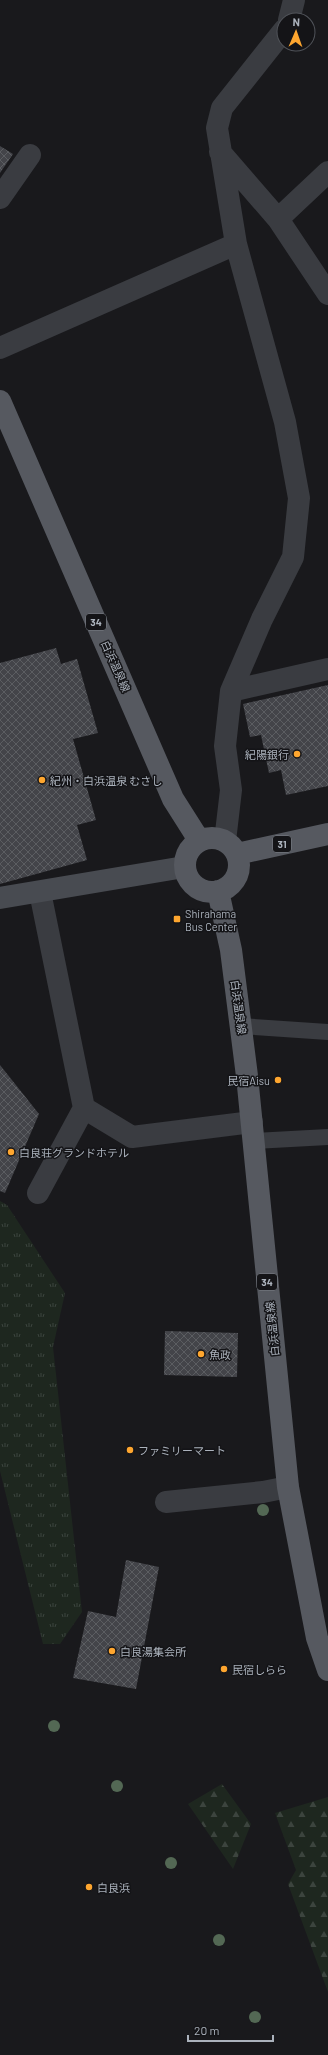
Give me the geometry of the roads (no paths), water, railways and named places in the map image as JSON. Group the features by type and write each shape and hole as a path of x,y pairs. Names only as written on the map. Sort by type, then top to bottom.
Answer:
{"main road":[{"name":"白浜温泉線","path":"0,401 173,799 199,840"},
{"name":"31","path":"231,847 328,834"},
{"path":"216,838 231,847 239,866 236,877 226,888 218,891 203,891 196,887 186,875 184,867 187,852 199,840 216,838"},
{"name":"白浜温泉線","path":"218,891 231,950 242,1026 288,1487 322,1636 328,1670"}],"street":[{"path":"291,12 294,0"},
{"path":"231,847 232,790 226,746 231,691 262,619 294,557 299,498 285,422 236,244 217,128 222,108 276,40"},
{"path":"220,152 278,219 328,294"},
{"path":"0,198 30,155"},
{"path":"278,219 328,172"},
{"path":"0,348 236,244"},
{"path":"231,691 328,669"},
{"path":"0,898 184,867"},
{"path":"38,1193 84,1108 40,892"},
{"path":"84,1108 132,1137 253,1131"},
{"path":"166,1502 263,1492 288,1487"}],"lane":[{"path":"242,1026 328,1032"},
{"path":"253,1131 328,1137"}],"place":[{"name":"紀陽銀行","path":"297,754"},
{"name":"紀州・白浜温泉 むさし","path":"42,780"},
{"name":"Shirahama Bus Center","path":"177,919"},
{"name":"民宿Aisu","path":"278,1080"},
{"name":"白良荘グランドホテル","path":"11,1152"},
{"name":"魚政","path":"201,1354"},
{"name":"ファミリーマート","path":"130,1450"},
{"name":"白良湯集会所","path":"112,1651"},
{"name":"民宿しらら","path":"224,1669"},
{"name":"白良浜","path":"89,1887"}]}
